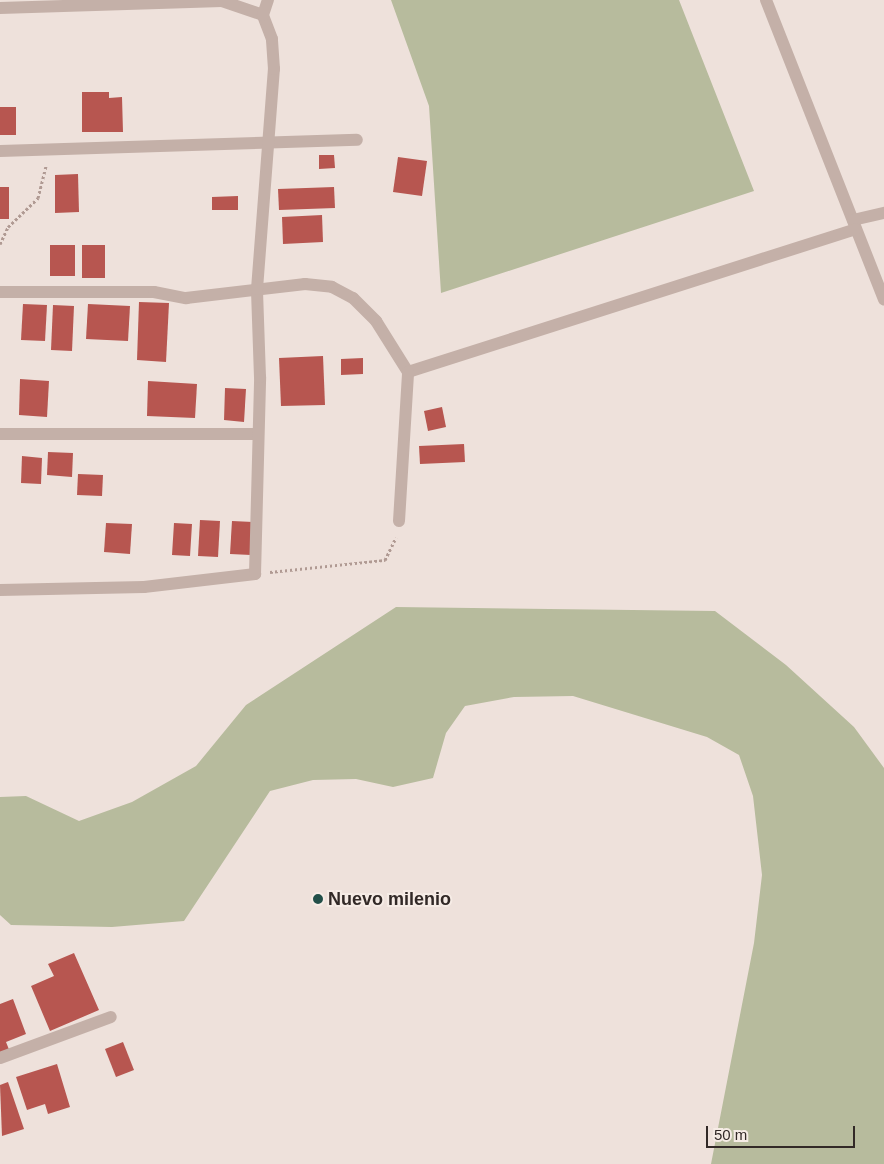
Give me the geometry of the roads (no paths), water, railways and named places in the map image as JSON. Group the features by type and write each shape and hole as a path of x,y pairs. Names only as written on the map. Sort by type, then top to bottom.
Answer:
{"street":[{"path":"0,590 144,588 255,574 257,289 274,69 272,39 263,15 268,0"},
{"path":"766,0 884,300"},
{"path":"0,8 222,1 263,15"},
{"path":"0,150 267,146 357,140"},
{"path":"408,372 855,225 884,213"},
{"path":"0,292 154,292 186,298 318,284 341,290 376,321 408,372 400,521"},
{"path":"0,434 257,434"},
{"path":"0,1058 111,1017"}],"place":[{"name":"Nuevo milenio","path":"318,899"}]}
